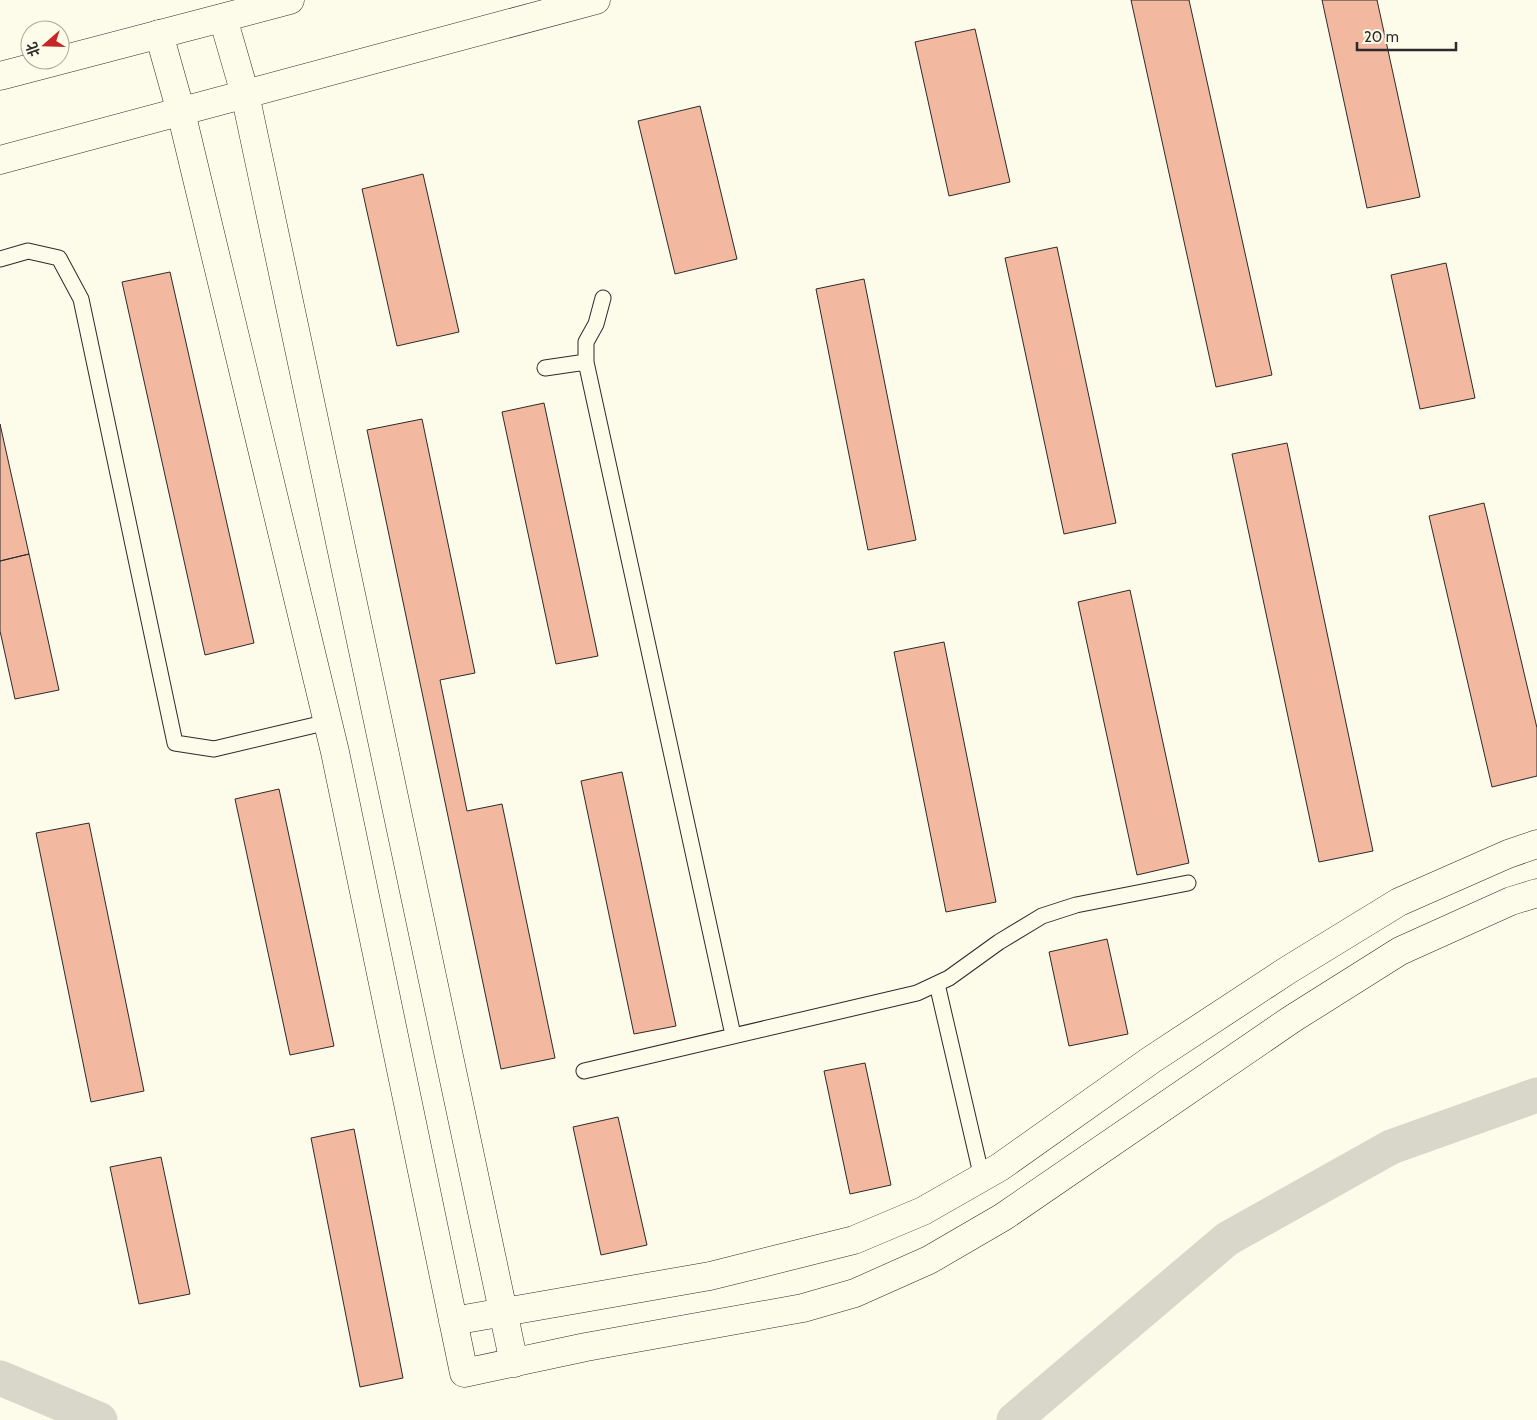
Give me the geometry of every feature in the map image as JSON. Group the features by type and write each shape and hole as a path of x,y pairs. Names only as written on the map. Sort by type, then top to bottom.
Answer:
{"street":[{"path":"0,76 290,0"},
{"path":"0,160 596,0"},
{"path":"222,18 246,94 514,1363"},
{"path":"159,34 180,112 328,722 464,1373 803,1308 856,1293 929,1260 1003,1217 1292,1019 1400,951 1511,901 1537,893"},
{"path":"453,1321 710,1276 854,1240 923,1211 982,1178 1159,1055 1288,970 1399,902 1508,854 1537,844"}],"lane":[{"path":"0,259 28,251 59,258 81,299 175,743 214,749 328,722"},
{"path":"603,298 596,324 586,342 586,362 733,1035"},
{"path":"545,368 586,362"},
{"path":"584,1070 917,993 949,978 999,942 1042,916 1076,905 1188,883"},
{"path":"937,984 982,1178"}],"building":[{"path":"1131,0 1189,0 1272,375 1216,387"},
{"path":"1322,0 1377,0 1420,197 1367,208"},
{"path":"975,29 1010,182 949,196 915,42"},
{"path":"700,106 737,259 675,274 638,121"},
{"path":"423,174 459,332 397,346 362,189"},
{"path":"1057,247 1116,523 1064,534 1005,258"},
{"path":"1446,263 1475,398 1420,409 1391,275"},
{"path":"170,272 254,643 205,655 122,282"},
{"path":"864,279 916,540 868,550 816,289"},
{"path":"544,403 598,656 556,664 502,412"},
{"path":"422,419 475,673 440,680 467,811 502,804 555,1058 501,1069 367,430"},
{"path":"0,424 29,554 0,561"},
{"path":"1287,443 1373,851 1319,862 1232,454"},
{"path":"1484,503 1537,728 1537,776 1492,787 1429,516"},
{"path":"29,554 59,690 15,699 0,631 0,561"},
{"path":"1130,590 1189,863 1137,875 1078,602"},
{"path":"944,642 996,902 946,912 894,652"},
{"path":"622,772 676,1026 634,1034 581,781"},
{"path":"279,789 334,1046 290,1055 235,799"},
{"path":"89,823 144,1091 91,1102 36,833"},
{"path":"1107,939 1128,1034 1069,1046 1049,952"},
{"path":"865,1063 891,1185 850,1194 824,1071"},
{"path":"618,1117 647,1245 601,1255 573,1127"},
{"path":"354,1129 403,1378 360,1387 311,1138"},
{"path":"161,1157 190,1294 139,1304 110,1167"}],"waterway":[{"path":"1014,1420 1227,1239 1391,1147 1537,1095"},
{"path":"0,1378 100,1420"}]}
